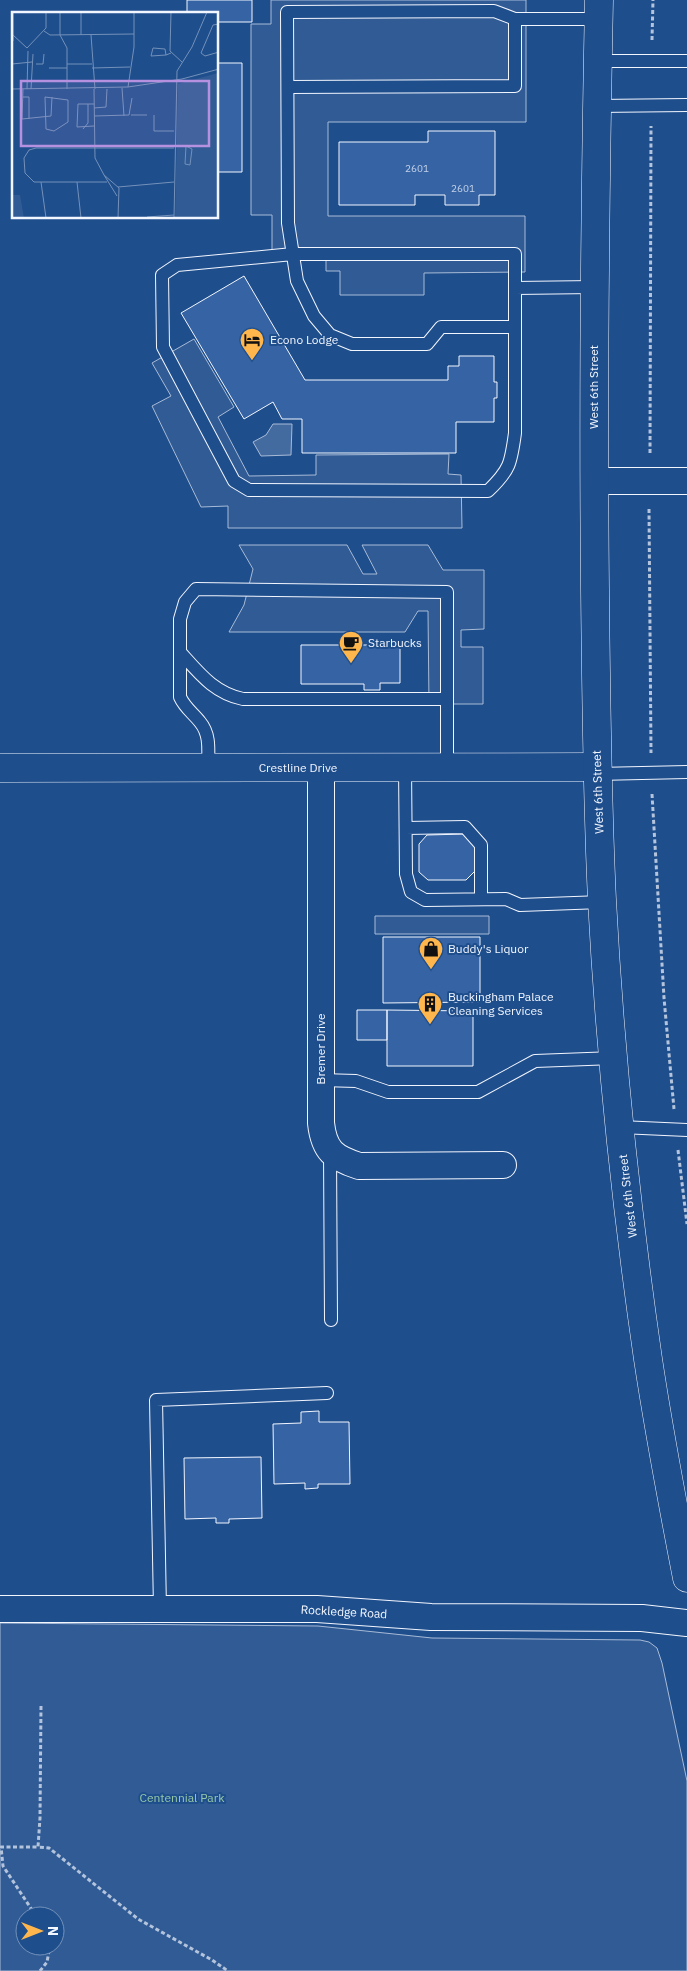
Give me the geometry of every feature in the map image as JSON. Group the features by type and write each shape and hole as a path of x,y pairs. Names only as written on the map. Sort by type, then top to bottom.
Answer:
{"main road":[{"name":"West 6th Street","path":"598,10 594,287 594,481 597,771 602,902 620,1127 648,1362 687,1578"},
{"name":"Crestline Drive","path":"0,768 447,767 597,771"}],"street":[{"path":"594,481 687,482"},
{"name":"Bremer Drive","path":"321,768 321,1123 323,1138 330,1152"},
{"path":"330,1152 343,1161 359,1166 503,1165"},
{"name":"Rockledge Road","path":"0,1609 317,1610 431,1617 642,1618 687,1623"}],"lane":[{"path":"515,327 442,327 426,344 352,344 330,334 314,316 297,281 288,223 288,12 494,11 515,19 598,10"},
{"path":"288,87 515,86 515,19"},
{"path":"598,61 687,60"},
{"path":"597,106 687,106"},
{"path":"293,254 515,254 515,433 512,456 504,475 488,491 250,490 234,481 163,346 162,275 177,265 293,254"},
{"path":"515,288 594,287"},
{"path":"208,768 208,739 206,731 201,722 185,707 180,697 180,618 186,602 196,589 447,592 447,767"},
{"path":"180,652 204,679 218,690 230,696 243,699 447,699"},
{"path":"405,767 406,874 411,892 425,900 506,900 520,905 602,902"},
{"path":"597,771 687,772"},
{"path":"406,828 465,827 481,845 481,900"},
{"path":"321,1080 356,1080 388,1092 478,1092 535,1061 614,1058"},
{"path":"620,1127 681,1129"},
{"path":"330,1152 331,1320"},
{"path":"160,1609 156,1400 327,1393"}],"path":[{"path":"652,61 653,0"},
{"path":"651,106 650,715 664,998 681,1129 687,1224"},
{"path":"38,1847 41,1706"},
{"path":"29,1906 3,1866 0,1847 49,1848 138,1919 212,1960 228,1971"},
{"path":"40,1971 47,1962 48,1956"}],"shaded area":[{"path":"271,0 526,0 526,122 328,122 328,216 525,216 525,272 424,273 424,295 340,295 340,271 326,271 326,254 272,254 272,215 251,215 251,24 271,24"},
{"path":"194,339 234,407 218,417 249,476 316,475 316,455 449,454 448,474 461,475 462,528 228,528 228,506 201,507 152,406 171,396 152,363"},
{"path":"273,424 292,424 291,455 261,456 253,442 266,435"},
{"path":"239,545 347,545 363,574 377,574 362,545 428,545 443,570 484,570 484,629 461,630 461,647 483,647 483,704 429,704 428,611 418,611 405,632 229,632 244,605 253,569"},
{"path":"375,916 489,916 489,934 375,934"},
{"name":"Centennial Park","path":"0,1623 318,1626 432,1638 640,1640 649,1642 657,1648 662,1663 687,1781 687,1971 0,1971"}],"building":[{"path":"187,0 252,0 252,22 219,22 219,12 187,12"},
{"path":"219,63 242,63 242,172 219,172"},
{"path":"428,131 495,131 495,195 479,195 479,205 445,205 445,195 415,195 415,205 339,205 339,142 428,142"},
{"name":"Econo Lodge","path":"244,276 305,380 448,380 448,366 459,366 459,356 494,356 494,382 497,382 497,398 494,398 494,422 456,422 456,453 302,453 302,419 282,419 273,402 244,419 181,313"},
{"name":"Starbucks","path":"301,645 400,645 400,683 380,683 380,690 364,690 364,684 301,684"},
{"path":"465,834 475,844 475,871 466,880 428,880 419,872 419,844 427,835"},
{"name":"Buddy's Liquor","path":"383,937 480,937 480,1002 383,1003"},
{"path":"357,1010 387,1010 387,1040 357,1040"},
{"name":"Buckingham Palace Cleaning Services","path":"387,1010 473,1011 473,1066 387,1066"},
{"path":"319,1411 319,1422 349,1422 350,1484 318,1484 318,1488 305,1489 305,1483 274,1484 273,1424 301,1423 301,1412"},
{"path":"261,1457 262,1518 229,1519 229,1523 216,1523 216,1518 185,1519 184,1458"}],"place":[{"name":"Econo Lodge","path":"252,361"},
{"name":"Starbucks","path":"351,664"},
{"name":"Buddy's Liquor","path":"431,970"},
{"name":"Buckingham Palace Cleaning Services","path":"430,1025"}]}
